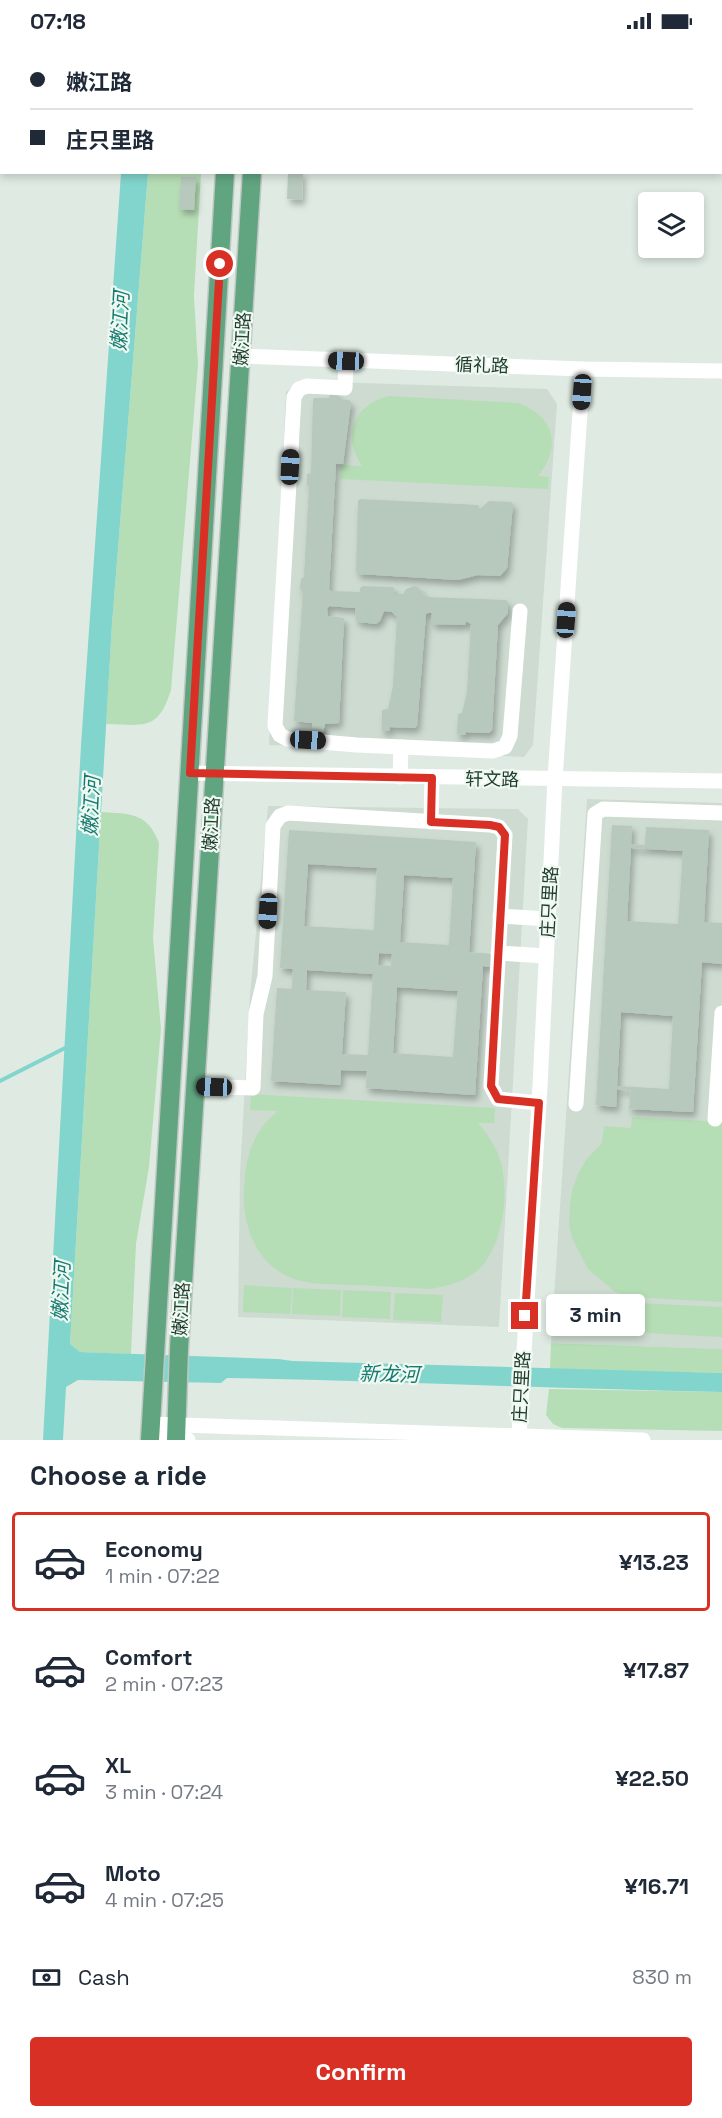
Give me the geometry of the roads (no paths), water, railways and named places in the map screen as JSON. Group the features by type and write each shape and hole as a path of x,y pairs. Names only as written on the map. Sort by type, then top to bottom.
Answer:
{"main road":[{"name":"嫩江路","path":"150,1434 225,174"},
{"name":"嫩江路","path":"176,1435 179,1349 213,774 242,356 252,174"}],"street":[{"name":"循礼路","path":"242,356 583,369 722,371"},
{"path":"346,361 345,388 307,386 299,389 294,397 275,726 280,735 288,739 401,747 493,751 505,747 510,736 520,611"},
{"name":"庄只里路","path":"519,1435 555,779 583,369"},
{"path":"400,777 401,747"},
{"name":"轩文路","path":"190,773 722,781"},
{"path":"431,822 432,778"},
{"path":"576,1104 595,814 603,809 722,813"},
{"path":"195,1086 253,1088 256,1014 265,976 273,826 280,816 288,813 499,827 505,835 491,1086 498,1099 539,1103"},
{"path":"500,916 548,919"},
{"path":"498,953 546,956"},
{"path":"715,1119 722,1013"},
{"path":"150,1434 519,1435 643,1440"},
{"path":"176,1435 188,1440"}],"water":[{"path":"121,174 148,174 112,624 70,1344 80,1352 293,1361 722,1373 722,1392 227,1378 221,1383 78,1380 66,1387 63,1440 43,1440 81,745"}],"waterway":[{"path":"0,1081 69,1046"}],"water label":[{"name":"嫩江河","path":"120,321"},
{"name":"嫩江河","path":"91,806"},
{"name":"嫩江河","path":"61,1291"},
{"name":"新龙河","path":"389,1374"}]}
